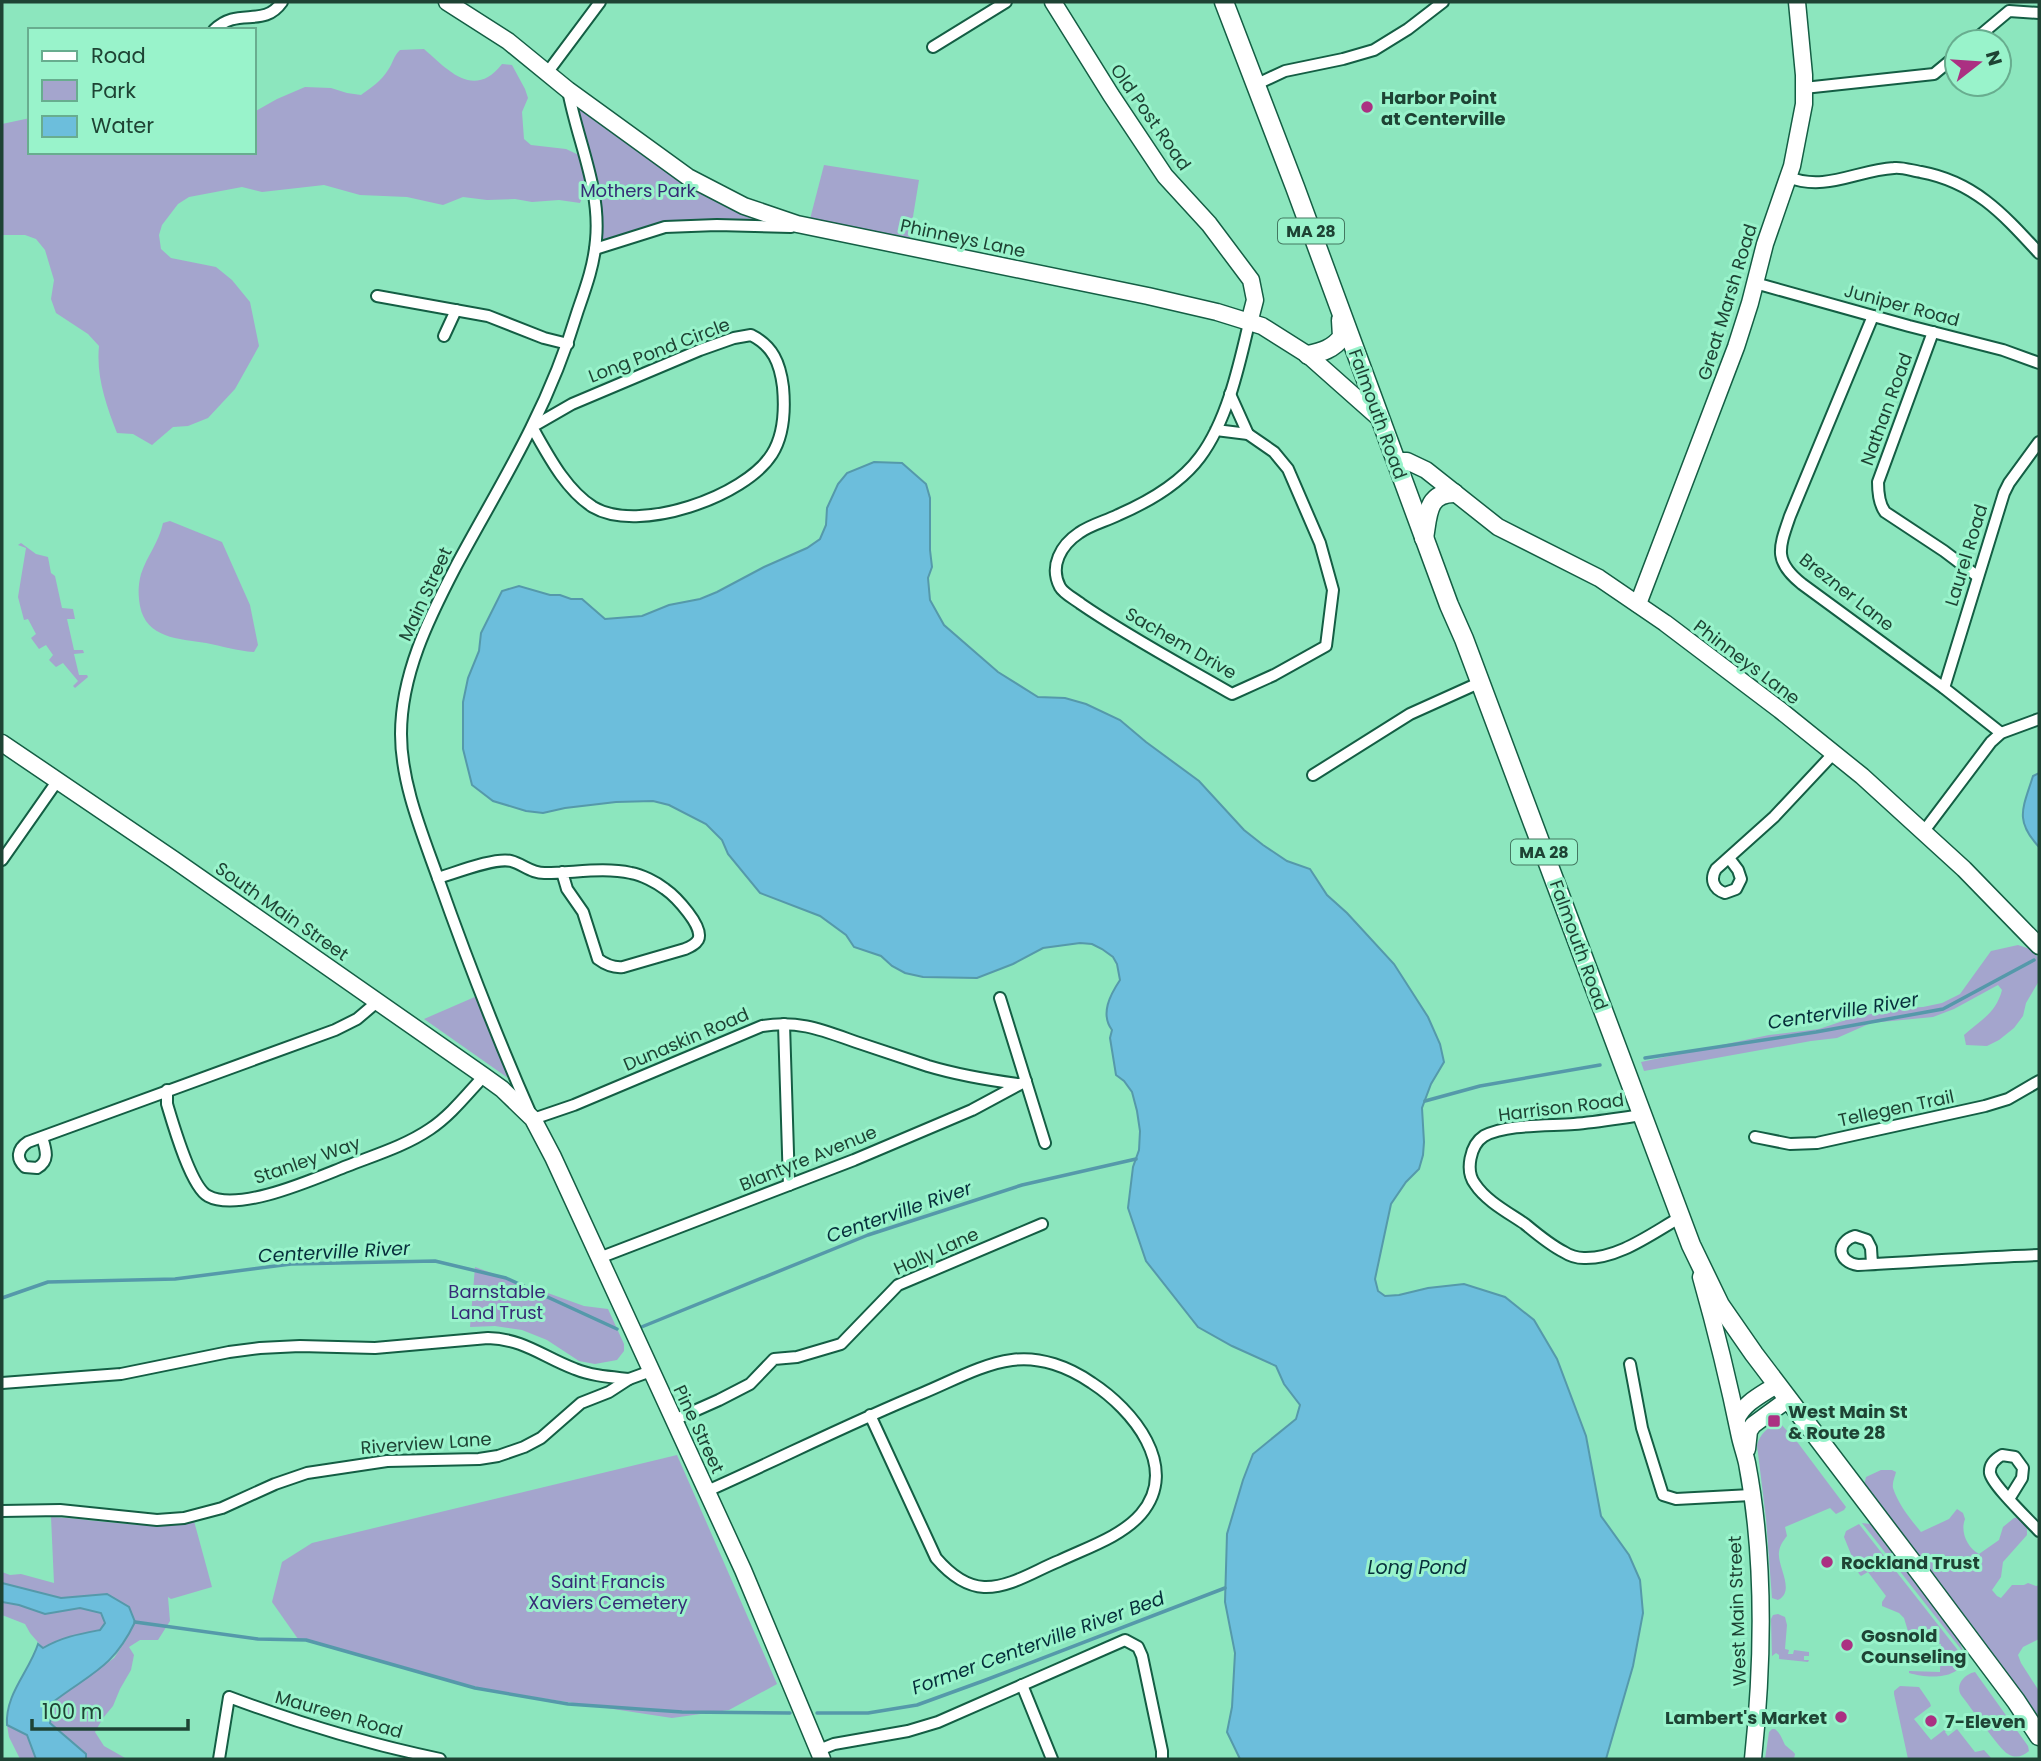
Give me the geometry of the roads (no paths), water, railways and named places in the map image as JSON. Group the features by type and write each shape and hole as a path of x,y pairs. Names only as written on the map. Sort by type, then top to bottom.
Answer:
{"main road":[{"name":"Phinneys Lane","path":"447,2 508,41 568,90 688,177 763,214 1148,296 1262,327 1308,355 1379,418"},
{"name":"Old Post Road","path":"1053,2 1165,176 1209,224 1251,280 1255,300 1249,323"},
{"name":"Falmouth Road","path":"1224,2 1691,1245 1720,1306 1787,1400 2016,1701 2039,1736"},
{"name":"Great Marsh Road","path":"1638,604 1736,347 1765,244 1788,177 1802,123 1804,88 1797,2"},
{"path":"1308,355 1329,349 1342,337 1340,309"},
{"name":"Phinneys Lane","path":"1395,461 1418,465 1498,527 1599,578 1780,710 1924,831 2039,946"},
{"path":"1424,538 1434,498 1454,493"},
{"name":"South Main Street","path":"2,743 196,874 484,1076 502,1089 533,1119"},
{"name":"Pine Street","path":"533,1119 553,1157 748,1582 820,1754"},
{"name":"West Main Street","path":"1691,1245 1737,1419 1751,1495 1760,1606 1759,1696 1753,1759"},
{"path":"1737,1419 1745,1406 1776,1385"},
{"name":"West Main Street","path":"1746,1462 1752,1425 1787,1400"}],"street":[{"path":"217,28 228,20 244,16 269,15 282,2"},
{"path":"547,73 600,2"},
{"path":"933,47 1006,2"},
{"path":"1255,85 1285,71 1374,50 1408,29 1443,2"},
{"path":"1988,28 2008,11 2039,13"},
{"path":"1804,88 1934,74 1943,67"},
{"name":"Main Street","path":"533,1119 482,1000 438,878 405,773 401,738 406,687 417,651 435,607 531,427 568,344 592,267 596,213 592,183 573,118 568,90"},
{"path":"1788,177 1798,181 1821,183 1896,167 1934,175 1971,189 2008,218 2039,253"},
{"path":"595,249 665,227 681,225 824,229"},
{"name":"Juniper Road","path":"1755,283 2003,350 2039,363"},
{"path":"377,296 488,316 544,338 568,344"},
{"path":"444,336 456,310"},
{"name":"Brezner Lane","path":"1874,316 1790,516 1782,542 1781,558 1787,570 1802,584 2001,733"},
{"name":"Sachem Drive","path":"1216,430 1248,434 1274,452 1288,469 1320,542 1333,590 1326,646 1233,694 1097,615 1061,590 1056,575 1056,562 1062,548 1080,533 1129,510 1170,486 1199,459 1216,430 1230,394 1249,323"},
{"name":"Nathan Road","path":"1933,332 1878,482 1878,492 1881,508 1885,512 1977,576"},
{"name":"Long Pond Circle","path":"751,335 762,340 773,352 782,380 784,399 779,439 772,454 760,469 741,484 718,495 656,515 614,516 586,502 577,495 553,464 531,427 572,404 734,338 751,335"},
{"name":"Sachem Drive","path":"1230,394 1248,434"},
{"name":"Laurel Road","path":"1944,688 2004,493 2039,442"},
{"path":"1313,775 1410,714 1481,682"},
{"path":"1924,831 2001,733 2039,719"},
{"path":"1729,858 1783,808 1834,753"},
{"path":"2,860 58,780"},
{"path":"438,878 506,860 543,874 562,872 604,871 631,873 665,889 687,911 697,927 698,941 685,949 623,967 616,968 603,962 598,959 583,912 567,889 562,872"},
{"path":"1000,998 1022,1082 1045,1143"},
{"path":"42,1137 335,1030 357,1019 377,1002"},
{"path":"784,1024 789,1185"},
{"name":"Dunaskin Road","path":"533,1119 574,1105 762,1026 784,1024 821,1029 930,1066 976,1078 1022,1082"},
{"name":"Stanley Way","path":"167,1090 167,1104 196,1184 207,1195 230,1200 290,1188 416,1138 445,1117 484,1076"},
{"name":"Tellegen Trail","path":"1755,1137 1790,1144 1817,1143 1985,1106 2008,1099 2039,1081"},
{"name":"Blantyre Avenue","path":"599,1258 854,1160 972,1110 1022,1082"},
{"name":"Harrison Road","path":"1643,1115 1577,1124 1518,1128 1489,1134 1481,1138 1473,1150 1470,1167 1472,1179 1494,1202 1560,1251 1576,1257 1609,1255 1681,1217"},
{"name":"Holly Lane","path":"674,1420 744,1387 755,1380 774,1359 797,1357 841,1343 898,1285 1042,1224"},
{"path":"1872,1264 2039,1255"},
{"name":"Riverview Lane","path":"2,1383 112,1376 229,1352 260,1349 300,1346 375,1348 488,1338 523,1343 580,1371 629,1379"},
{"path":"706,1491 870,1415 982,1368 1005,1361 1026,1359 1051,1364 1080,1375 1112,1398 1137,1425 1150,1445 1155,1469 1153,1493 1135,1520 1102,1542 1008,1583 987,1587 973,1585 949,1571 936,1558 870,1415"},
{"path":"1630,1364 1642,1428 1663,1495 1676,1499 1751,1495"},
{"name":"Riverview Lane","path":"2,1511 60,1510 172,1519 209,1512 307,1473 387,1461 489,1458 533,1443 548,1433 581,1402 609,1392 629,1379 651,1371"},
{"path":"2009,1499 2039,1531"},
{"path":"820,1754 834,1744 908,1731 937,1722 1120,1641 1129,1641 1138,1647 1142,1656 1162,1759"},
{"path":"1022,1685 1052,1759"},
{"name":"Maureen Road","path":"219,1759 229,1697 349,1738 440,1759"}],"water":[{"name":"Long Pond","path":"874,462 902,463 926,484 930,498 930,600 944,625 998,672 1038,697 1065,698 1086,704 1120,720 1199,781 1244,830 1263,845 1287,861 1310,869 1327,895 1394,964 1428,1017 1440,1044 1444,1062 1431,1084 1422,1108 1424,1142 1419,1169 1391,1204 1375,1279 1378,1291 1385,1296 1464,1284 1505,1297 1534,1320 1557,1359 1586,1436 1601,1516 1629,1555 1640,1580 1643,1613 1633,1666 1606,1759 1240,1759 1227,1732 1232,1707 1235,1653 1225,1602 1227,1534 1253,1454 1296,1419 1300,1405 1284,1384 1276,1366 1198,1327 1146,1261 1128,1208 1133,1167 1139,1150 1137,1111 1132,1092 1116,1075 1110,1038 1112,1030 1107,1018 1110,998 1120,980 1113,957 1092,944 1080,943 1043,948 1013,964 977,978 923,977 905,973 881,956 854,947 846,935 820,916 760,893 728,854 722,840 706,824 669,805 653,801 616,802 543,813 493,801 472,785 463,749 463,702 468,678 479,651 481,633 502,591 519,586 550,595 582,599 605,619 642,616 669,605 700,599 807,548 820,539 826,525 827,508 838,484 847,473"},
{"path":"2039,773 2039,847 2026,829 2023,813 2033,776"},
{"path":"2,1583 61,1598 107,1594 129,1607 135,1622 118,1650 100,1668 53,1702 50,1723 86,1754 86,1759 36,1759 27,1735 7,1725 7,1714 14,1693 38,1644 43,1648 64,1639 100,1630 105,1623 101,1613 80,1608 45,1614 2,1602"}],"waterway":[{"name":"Centerville River","path":"1645,1058 1943,1009 2034,960"},
{"name":"Centerville River","path":"1425,1101 1480,1086 1600,1065"},
{"name":"Centerville River","path":"639,1328 868,1235 1022,1185 1136,1159"},
{"name":"Centerville River","path":"2,1298 48,1282 175,1279 291,1264 435,1261 506,1278 617,1329"},
{"name":"Former Centerville River Bed","path":"817,1713 868,1713 917,1705 1225,1588"},
{"name":"Former Centerville River Bed","path":"135,1622 258,1639 306,1640 475,1688 568,1704 682,1712 790,1713"}],"place":[{"name":"Harbor Point at Centerville","path":"1367,107"},
{"name":"West Main St & Route 28","path":"1774,1421"},
{"name":"Rockland Trust","path":"1827,1562"},
{"name":"Gosnold Counseling","path":"1847,1645"},
{"name":"Lambert's Market","path":"1841,1717"},
{"name":"7-Eleven","path":"1931,1721"}],"park label":[{"name":"Mothers Park","path":"638,190"},
{"name":"Barnstable Land Trust","path":"497,1301"},
{"name":"Saint Francis Xaviers Cemetery","path":"608,1591"}]}
